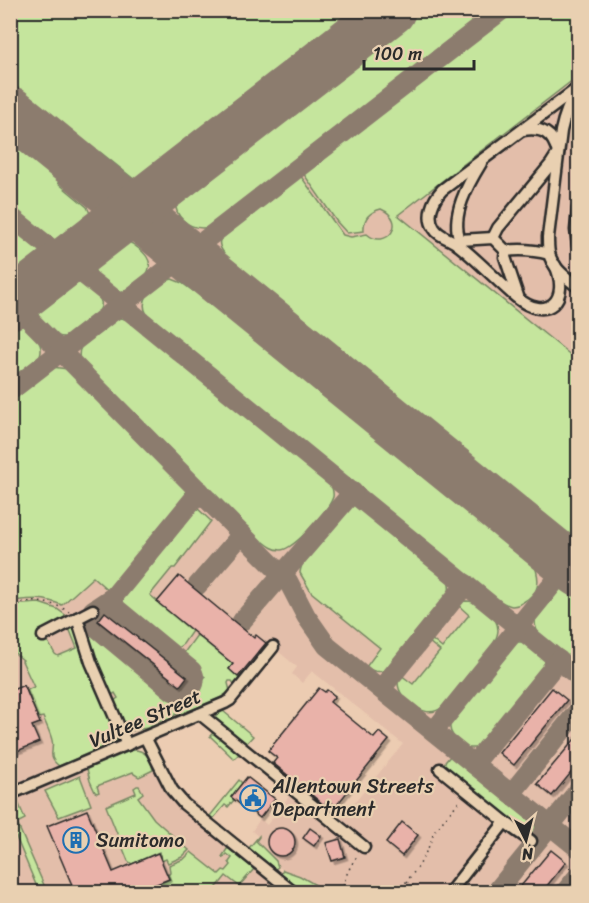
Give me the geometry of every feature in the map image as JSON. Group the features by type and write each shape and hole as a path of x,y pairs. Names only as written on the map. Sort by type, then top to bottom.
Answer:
{"street":[{"path":"579,89 564,117 549,224 549,254 560,279 561,288 553,304 536,309 519,300 458,242 437,232 433,227 431,216 433,202 442,190 579,89"},
{"path":"493,238 498,228 558,153 555,143 545,132 538,129 522,130"},
{"path":"458,242 456,218 472,179 484,159"},
{"path":"579,209 576,230 579,246"},
{"path":"458,242 493,238"},
{"path":"493,238 506,251"},
{"path":"506,251 536,250 549,254"},
{"path":"506,251 505,257 519,300"},
{"path":"555,266 579,287"},
{"path":"43,636 93,610"},
{"path":"77,618 88,654 127,745"},
{"name":"Vultee Street","path":"10,794 225,703 230,700 273,647"},
{"path":"200,714 364,847"},
{"path":"145,737 167,781 184,804 292,892"},
{"path":"440,769 531,841"},
{"path":"450,892 505,822"}],"path":[{"path":"10,603 37,601 50,603 67,610 77,618"},
{"path":"398,892 419,866 434,831 461,799"},
{"path":"344,892 351,865 364,847"},
{"path":"407,882 420,892"}],"shaded area":[{"path":"11,11 578,11 578,361 469,272 578,364 578,892 319,892 321,888 279,867 276,860 255,841 259,837 252,831 260,819 267,825 290,795 333,829 403,744 312,671 302,683 292,674 297,667 267,642 238,677 228,670 207,693 113,727 118,740 11,786"},
{"path":"132,750 147,754 163,787 182,811 281,892 11,892 11,801"}],"green space":[{"path":"513,10 578,11 578,76 398,215 578,361 578,555 217,262 224,253 220,243 223,234 300,175 343,235 351,237 367,234 381,239 387,237 394,227 393,220 381,209 368,217 364,231 347,233 303,173"},
{"path":"10,11 372,11 153,180 142,182 135,180 100,152 81,152 11,95"},
{"path":"413,11 487,11 483,17 210,227 195,227 183,220 176,208 177,193"},
{"path":"10,128 66,173 58,183 87,207 91,225 74,241 66,244 54,243 11,207"},
{"path":"11,223 37,244 43,254 34,272 11,290"},
{"path":"117,240 133,244 144,253 149,262 145,276 136,286 124,292 111,289 97,276 94,265 103,249"},
{"path":"71,278 77,279 97,293 101,307 96,315 77,332 62,337 50,332 39,318 38,310 40,303 50,291"},
{"path":"172,279 193,291 200,282 522,542 534,563 538,579 535,593 515,606 490,596 153,322 145,308 147,295 157,285"},
{"path":"120,318 136,324 328,480 333,493 330,503 310,528 294,543 281,550 262,543 80,362 79,351 84,343 99,330"},
{"path":"18,323 33,334 41,350 37,361 11,382 11,324"},
{"path":"52,367 68,369 185,485 186,496 110,592 93,577 62,605 31,599 10,601 11,399"},
{"path":"355,505 362,507 448,579 449,593 446,600 391,666 382,671 366,667 380,648 311,592 300,573 305,558 323,530 342,510"},
{"path":"192,508 198,509 211,521 175,568 172,568 150,595 192,631 183,644 173,651 125,612 121,597 123,591"},
{"path":"569,580 578,588 578,667 539,634 535,625 536,615 541,606 555,590"},
{"path":"466,601 480,604 490,613 497,625 496,638 476,669 444,706 431,712 423,711 402,695 398,686 398,678 401,675 413,684 440,651 428,641 430,638 442,648 469,615 458,605"},
{"path":"39,603 57,609 68,617 40,633 41,641 47,640 58,656 77,648 69,628 75,624 119,740 59,766 52,756 53,744 48,728 43,717 38,718 27,690 34,687 23,660 11,650 10,605"},
{"path":"88,625 176,697 190,695 205,677 179,656 184,653 197,635 233,664 229,669 240,678 235,685 229,681 230,691 220,698 182,714 176,714 169,720 158,721 147,728 126,734 111,703 118,698 115,693 109,697 84,631"},
{"path":"518,642 526,642 541,653 545,659 544,670 485,743 476,748 465,748 451,732 452,719 466,698 508,648"},
{"path":"223,711 253,736 244,746 215,720 216,715"},
{"path":"215,731 241,752 234,759 210,736"},
{"path":"132,750 144,753 151,762 153,770 139,777 133,772 97,786 99,792 95,792 87,769"},
{"path":"452,754 531,817 535,827 533,837 441,767"},
{"path":"80,776 91,805 59,817 45,791"},
{"path":"239,780 242,783 231,797 234,800 228,807 225,805 213,819 210,816"},
{"path":"137,786 143,793 138,797 154,819 189,850 182,857 168,863 166,859 162,861 159,852 132,864 128,861 106,806 136,793 134,788"},
{"path":"18,802 25,819 17,823 47,892 39,892 16,837 11,837 11,805"},
{"path":"259,836 256,841 276,861 278,867 275,869 249,848"},
{"path":"227,849 254,869 239,886 226,876 213,892 139,892 170,879 169,865 184,859 191,852 219,874 223,870 226,871 231,865 229,862 232,858 227,854 222,857"},
{"path":"283,870 300,876 321,888 320,892 304,892 281,874"}],"building":[{"path":"179,576 254,638 256,635 266,643 238,677 229,669 233,664 157,602"},
{"path":"105,612 187,677 180,686 98,621"},
{"path":"24,685 40,723 32,726 39,742 10,754 10,691"},
{"path":"319,688 335,696 330,702 374,738 379,732 389,740 336,806 328,800 324,805 273,763 277,758 268,751"},
{"path":"552,688 567,700 514,765 499,753"},
{"path":"579,734 579,763 552,796 537,784"},
{"name":"Allentown Streets Department","path":"247,777 275,799 260,818 231,797"},
{"name":"Sumitomo","path":"87,810 113,872 158,853 169,879 137,892 75,892 47,826"},
{"path":"402,822 418,835 402,856 386,843"},
{"path":"281,828 291,832 295,842 291,852 281,856 271,852 267,842 271,832"},
{"path":"310,828 321,836 314,846 303,838"},
{"path":"340,839 345,857 332,861 326,843"},
{"path":"551,850 566,862 542,892 516,892"}],"taxiway":[{"path":"10,391 502,10"},
{"path":"10,216 578,676"},
{"path":"13,303 288,581 306,616 327,646 578,848"},
{"path":"114,596 114,606 118,610 192,671 195,681 191,688 183,692 173,691 96,627 92,623 91,615 93,610 114,596 200,491"},
{"path":"242,621 353,492"},
{"path":"197,586 242,534"},
{"path":"434,731 569,564"},
{"path":"381,689 466,584"},
{"path":"474,764 559,660"},
{"path":"511,794 578,711"},
{"path":"496,892 578,791"},
{"path":"565,892 578,876"}],"runway":[{"path":"10,305 391,10"},
{"path":"10,111 578,572"}],"place":[{"name":"Allentown Streets Department","path":"253,798"},
{"name":"Sumitomo","path":"76,840"}]}
